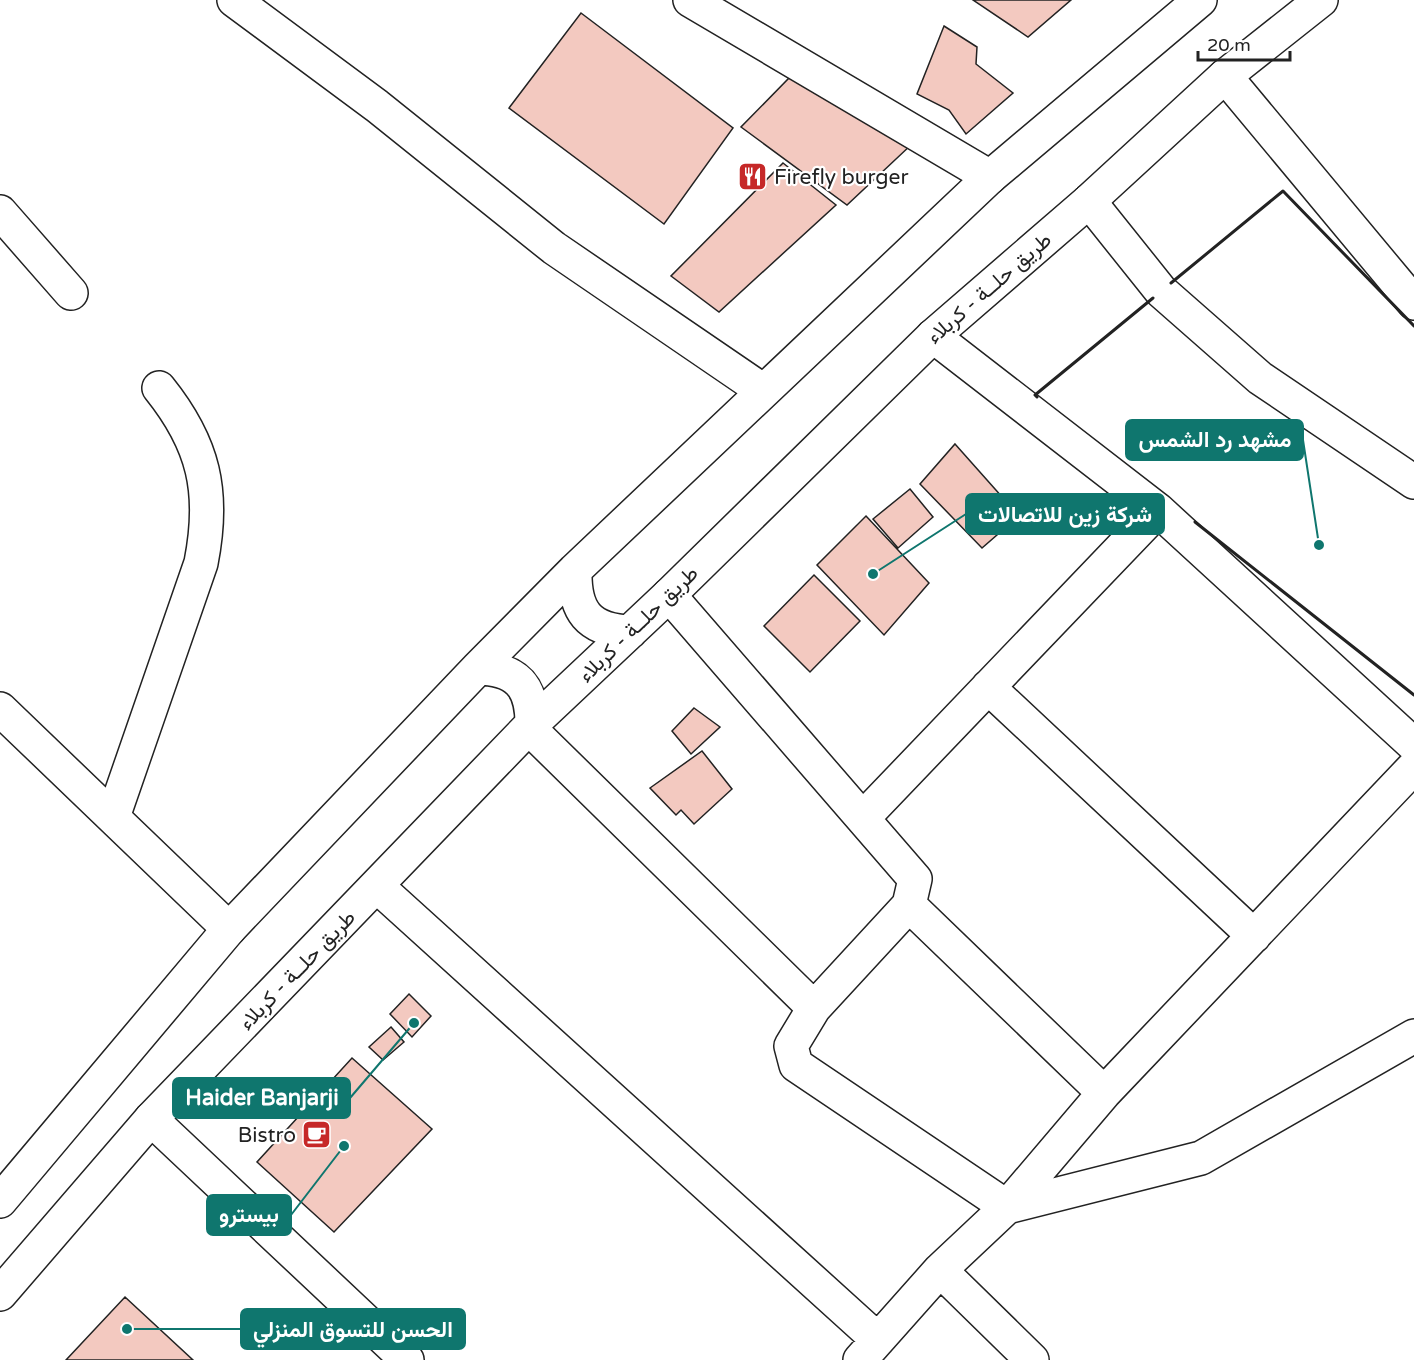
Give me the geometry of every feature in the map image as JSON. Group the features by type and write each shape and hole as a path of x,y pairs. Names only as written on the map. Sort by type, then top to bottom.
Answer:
{"street":[{"path":"234,0 377,106 554,248 762,390"},
{"path":"690,0 990,177"},
{"path":"0,1201 229,929 478,668 575,570 762,390 990,177 1200,0"},
{"name":"طريق حلــة - كربلاء","path":"0,1294 151,1119 378,887 530,726 669,595 933,336 1089,201 1225,76 1321,0"},
{"path":"1225,76 1411,293"},
{"path":"1089,201 1161,291 1260,378 1414,482"},
{"path":"2,217 71,293"},
{"path":"933,336 1158,510 1414,745"},
{"path":"112,817 201,562 207,532 205,480 194,440 178,412 159,388"},
{"path":"863,818 1158,510"},
{"path":"575,570 576,599 587,618 612,631 630,632"},
{"path":"669,595 915,879 909,905 814,1008 791,1046 796,1065 1007,1207 1201,1158 1414,1036"},
{"path":"478,668 495,668 520,681 531,700 530,726 814,1008"},
{"path":"988,687 1254,936"},
{"path":"0,709 229,929"},
{"path":"378,887 869,1350 940,1270 1007,1207 1104,1093 1414,767"},
{"path":"909,905 1104,1093"},
{"path":"151,1119 407,1360"},
{"path":"940,1270 1032,1360"}],"building":[{"path":"973,0 1071,0 1028,37"},
{"path":"581,13 733,128 664,224 509,108"},
{"path":"944,26 977,47 976,64 1013,93 966,134 949,110 917,94"},
{"path":"790,77 912,144 847,205 741,127"},
{"path":"783,163 836,205 719,312 671,276"},
{"path":"955,444 1019,516 982,548 920,484"},
{"path":"910,489 933,517 898,548 873,519"},
{"path":"866,516 929,583 884,635 817,565"},
{"path":"814,575 860,621 810,672 764,626"},
{"path":"694,708 720,727 691,754 672,731"},
{"path":"702,751 732,789 694,824 681,810 676,815 650,788"},
{"path":"409,994 431,1016 412,1037 390,1014"},
{"path":"391,1027 404,1042 383,1060 369,1047"},
{"path":"352,1058 432,1129 334,1232 257,1162"},
{"path":"125,1297 193,1360 66,1360"}],"wall":[{"path":"1171,283 1283,191 1414,326"},
{"path":"1037,397 1035,395 1153,298"},
{"path":"1195,522 1414,695"}],"place":[{"name":"Firefly burger","path":"753,177"},
{"name":"مشهد رد الشمس","path":"1319,545"},
{"name":"شركة زين للاتصالات","path":"873,574"},
{"name":"Haider Banjarji","path":"414,1023"},
{"name":"Bistro","path":"317,1135"},
{"name":"بيسترو","path":"344,1146"},
{"name":"الحسن للتسوق المنزلي","path":"127,1329"}]}
